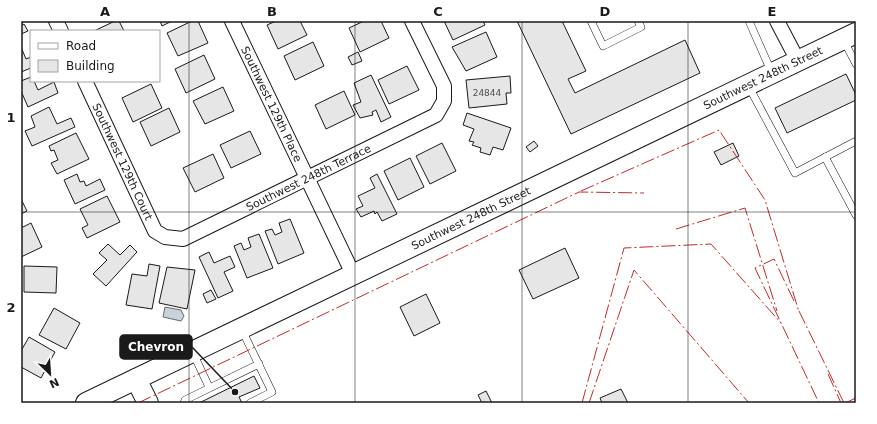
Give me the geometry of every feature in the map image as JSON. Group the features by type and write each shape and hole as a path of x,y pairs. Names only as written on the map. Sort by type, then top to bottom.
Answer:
{"street":[{"path":"56,21 60,30"},
{"name":"Southwest 129th Place","path":"232,21 306,179 353,274"},
{"name":"Southwest 248th Terrace","path":"165,237 183,239 436,115 444,101 444,86 412,21"},
{"path":"777,21 798,61"},
{"name":"Southwest 248th Street","path":"86,403 850,36"},
{"name":"Southwest 129th Court","path":"85,82 155,231 165,237"},
{"path":"136,379 148,403"}],"lane":[{"path":"592,21 604,46 641,27 638,21"},
{"path":"749,21 772,73"},
{"path":"850,36 856,64"},
{"path":"748,85 795,173 856,141"},
{"path":"825,157 856,215"},
{"path":"242,328 272,392 250,403"},
{"path":"192,352 210,387"},
{"path":"184,403 185,400 210,387 259,364"}],"shaded area":[{"path":"165,307 181,310 184,316 181,321 163,317"}],"building":[{"path":"115,21 119,21 124,30 96,30"},
{"path":"160,21 172,21 162,26"},
{"path":"192,21 198,21 208,43 178,56 167,33"},
{"path":"276,21 300,21 307,35 278,49 267,25"},
{"path":"364,21 381,21 389,38 360,52 349,28"},
{"path":"444,21 483,21 485,25 453,40"},
{"path":"517,21 562,21 586,71 568,79 575,93 685,40 700,73 571,134"},
{"path":"24,24 28,31 21,34 21,26"},
{"path":"486,32 497,57 466,71 452,47"},
{"path":"313,42 324,66 295,80 284,56"},
{"path":"21,47 26,59 30,57 30,68 21,72"},
{"path":"358,52 362,61 352,65 348,57"},
{"path":"204,55 215,79 186,93 175,69"},
{"path":"407,66 419,90 389,104 378,80"},
{"path":"846,74 856,95 856,100 787,133 775,108"},
{"path":"371,75 391,117 381,122 376,110 372,112 373,115 360,118 353,105 361,102 354,83"},
{"path":"510,76 511,93 506,93 507,104 469,108 466,80"},
{"path":"30,77 30,82 34,82 38,90 54,82 58,93 28,107 21,91 21,81"},
{"path":"151,84 162,108 133,122 122,98"},
{"path":"223,87 234,111 205,124 193,101"},
{"path":"344,91 355,115 326,129 315,105"},
{"path":"49,107 57,124 71,118 75,127 32,146 25,131 35,127 31,116"},
{"path":"169,108 180,132 151,146 140,122"},
{"path":"467,113 511,128 503,150 493,147 490,155 480,152 481,148 472,145 474,142 469,141 474,129 463,125"},
{"path":"250,131 261,154 231,168 220,145"},
{"path":"76,133 89,159 57,174 51,163 58,160 54,150 51,151 49,146"},
{"path":"534,141 538,146 530,152 526,147"},
{"path":"442,143 456,171 430,184 416,156"},
{"path":"733,143 739,156 721,165 714,152"},
{"path":"213,154 224,178 195,192 183,168"},
{"path":"410,158 424,187 398,200 384,171"},
{"path":"77,174 80,182 84,181 86,186 100,179 105,190 75,204 64,180"},
{"path":"377,174 397,214 382,221 377,212 375,214 374,211 361,217 356,209 363,206 358,196 375,188 370,178"},
{"path":"107,196 120,222 87,238 82,228 88,225 80,209"},
{"path":"21,199 27,211 21,214"},
{"path":"290,219 304,253 278,264 265,231 272,229 275,235 282,232 279,223"},
{"path":"31,223 42,247 21,257 21,228"},
{"path":"259,234 273,268 247,278 234,246 241,243 244,250 251,247 248,238"},
{"path":"108,244 120,255 130,245 137,252 106,286 93,274 107,260 99,253"},
{"path":"565,248 579,278 533,299 519,270"},
{"path":"209,252 214,263 230,256 235,267 224,272 233,291 218,298 199,257"},
{"path":"149,264 160,266 152,309 126,305 132,274 147,276"},
{"path":"24,266 57,267 56,293 24,292"},
{"path":"167,267 195,270 187,309 159,303"},
{"path":"211,290 216,299 207,303 203,294"},
{"path":"426,294 440,323 414,336 400,307"},
{"path":"54,308 80,323 66,349 39,335"},
{"path":"29,337 55,352 41,378 21,367 21,351"},
{"path":"254,376 260,388 239,397 242,403 199,403"},
{"path":"621,389 628,403 602,403 600,398"},
{"path":"486,391 492,403 482,403 478,395"}],"power":[{"path":"581,191 719,130 765,200 799,312"},
{"path":"138,403 579,192 644,193"},
{"path":"676,229 745,208 777,311"},
{"path":"582,403 624,248 711,244 781,323"},
{"path":"794,301 774,259 755,268 819,403"},
{"path":"589,403 634,270 749,403"},
{"path":"799,311 844,403"},
{"path":"828,374 841,403"},
{"path":"845,403 856,398"}],"place":[{"name":"Chevron","path":"235,392"}]}
